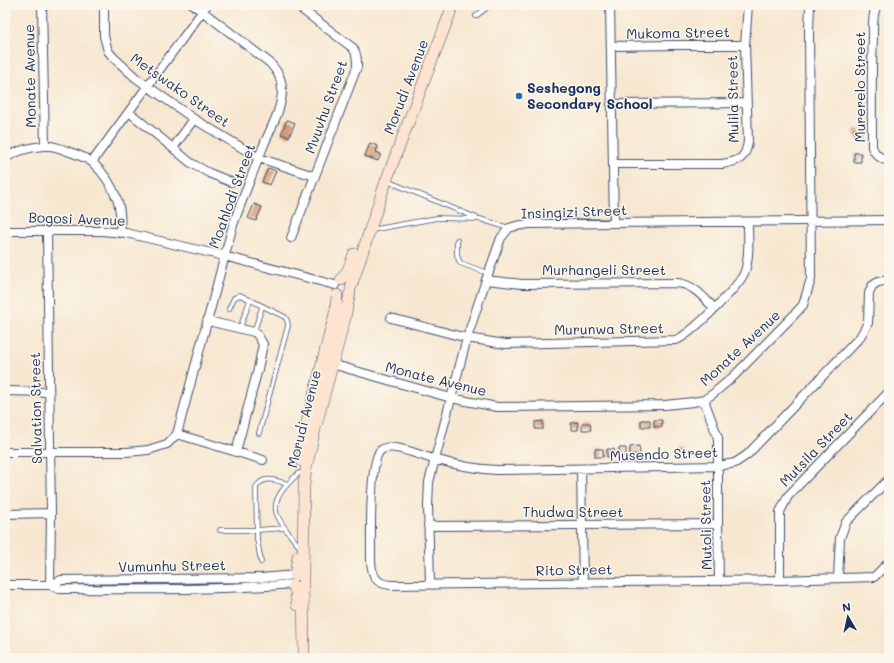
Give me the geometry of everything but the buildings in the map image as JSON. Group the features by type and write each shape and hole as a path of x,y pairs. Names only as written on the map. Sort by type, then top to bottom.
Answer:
{"street":[{"name":"Monate Avenue","path":"42,5 45,146"},
{"name":"Metswako Street","path":"104,5 104,36 108,51 126,70 194,118 259,158"},
{"name":"Moahlodi Street","path":"177,434 208,322 224,256 242,202 281,99 282,84 276,69 270,63 205,8 193,5"},
{"name":"Mvuvhu Street","path":"291,238 357,67 357,56 353,48 296,5"},
{"name":"Morudi Avenue","path":"304,658 297,581 297,502 299,472 306,422 344,322 350,290 386,180 453,5"},
{"path":"610,5 612,46 611,104 614,223"},
{"name":"Mulila Street","path":"613,164 722,164 740,159 744,156 747,151 748,141 745,45 748,5"},
{"name":"Monate Avenue","path":"328,363 451,398 497,407 665,405 704,400 714,393 734,376 803,305 811,279 810,5"},
{"name":"Murerelo Street","path":"877,5 875,8 873,30 872,147 878,157 889,161"},
{"path":"92,162 205,8"},
{"name":"Mukoma Street","path":"612,46 676,44 745,45"},
{"path":"611,104 746,103"},
{"path":"129,112 191,163 209,173 232,182"},
{"path":"173,148 194,118"},
{"path":"5,158 28,148 45,146 80,155 92,162 107,179 117,200 120,211 120,232"},
{"name":"Mvuvhu Street","path":"259,158 314,176"},
{"name":"Morudi Avenue","path":"296,658 296,592 304,485 328,363 338,287 350,267 363,230 386,180"},
{"name":"Insingizi Street","path":"430,584 428,492 430,475 467,338 501,238 509,228 529,224 889,220"},
{"name":"Murunwa Street","path":"391,318 467,338 505,344 670,341 681,338 687,334 742,278 745,272 749,247 748,222"},
{"name":"Bogosi Avenue","path":"5,231 120,232 134,234 224,256 338,287"},
{"name":"Salvation Street","path":"47,231 48,392 51,513 50,585"},
{"name":"Murhangeli Street","path":"487,277 522,284 683,283 694,288 714,308"},
{"name":"Musendo Street","path":"376,459 381,450 396,447 435,460 488,470 581,470 718,466 735,463 746,454 860,337 868,323 869,293 872,286 878,282 889,280"},
{"path":"338,287 345,296 350,290"},
{"path":"208,322 254,332 258,334 262,341 263,349 236,452"},
{"path":"5,392 48,392"},
{"name":"Mutsila Street","path":"780,580 780,512 788,496 889,392"},
{"name":"Mutoli Street","path":"704,400 718,438 719,580"},
{"path":"5,452 127,452 148,450 168,444 177,434 263,460"},
{"name":"Rito Street","path":"376,459 372,498 371,561 373,574 380,583 385,585 780,580 874,577 889,562"},
{"path":"581,470 582,583"},
{"path":"838,578 840,538 846,522 889,479"},
{"path":"5,514 51,513"},
{"name":"Thudwa Street","path":"428,526 718,524"},
{"name":"Vumunhu Street","path":"5,585 50,585 61,580 261,578 297,581"}],"lane":[{"path":"476,16 490,5"},
{"path":"386,180 480,219 509,228"},
{"path":"370,230 437,218 480,219"},
{"path":"457,240 457,255 460,263 487,277"},
{"path":"229,309 234,298 240,296 285,317 287,320 288,326 259,433"},
{"path":"240,328 250,300"},
{"path":"254,332 262,307"},
{"path":"298,545 277,516 277,505 279,495 299,472"},
{"path":"261,562 257,530 256,488 258,483 263,480 272,479 287,484"},
{"path":"220,530 285,528"}],"place":[{"name":"Seshegong Secondary School","path":"519,96"}]}
